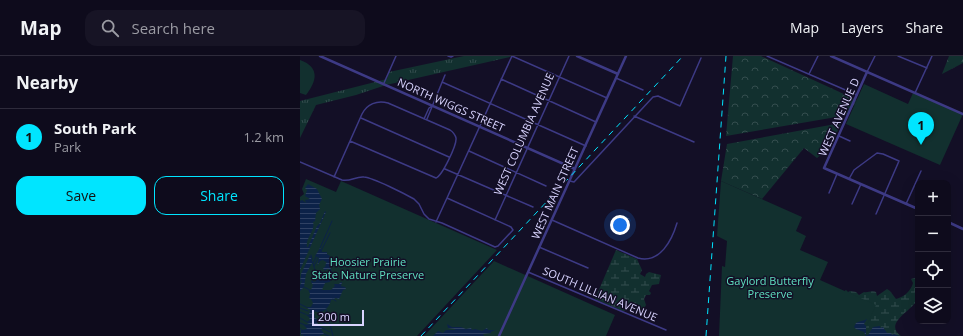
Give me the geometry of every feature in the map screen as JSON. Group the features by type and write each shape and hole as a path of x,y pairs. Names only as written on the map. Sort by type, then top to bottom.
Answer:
{"street":[{"name":"NORTH WIGGS STREET","path":"320,56 575,170"},
{"path":"384,84 396,56"},
{"path":"448,56 453,56"},
{"path":"436,222 512,56 607,98"},
{"name":"WEST COLUMBIA AVENUE","path":"495,220 569,56"},
{"path":"577,56 618,74"},
{"name":"WEST MAIN STREET","path":"499,336 626,56"},
{"path":"767,56 857,95"},
{"path":"809,75 818,56"},
{"path":"831,56 963,114"},
{"path":"868,72 875,56"},
{"path":"898,56 926,68"},
{"path":"916,93 932,56"},
{"path":"570,181 574,182 634,116 655,96 680,106 701,58"},
{"name":"WEST AVENUE D","path":"838,174 824,168 868,72"},
{"path":"425,119 445,75"},
{"path":"616,78 642,90"},
{"path":"501,79 596,122"},
{"path":"442,82 586,146"},
{"path":"334,177 360,118 368,106 381,102 388,103 450,130 455,135 456,142 444,169 437,178 350,141"},
{"path":"634,116 694,142"},
{"path":"360,118 449,157"},
{"path":"839,136 850,140"},
{"path":"468,151 546,186"},
{"path":"849,179 854,170 877,153 883,154 898,161 876,214"},
{"path":"300,162 345,181 360,177 369,178 413,198 418,202 425,216 436,222 496,247 513,229 512,227 447,198"},
{"path":"444,169 533,207"},
{"path":"906,204 921,171"},
{"path":"829,193 838,174 915,208"},
{"path":"852,204 861,184"},
{"path":"552,220 638,258 645,259 654,257 664,249 672,236 677,223"},
{"path":"951,223 963,229"},
{"path":"539,247 588,268"},
{"name":"SOUTH LILLIAN AVENUE","path":"528,272 666,330"}],"green space":[{"path":"464,56 514,56 386,85 356,95 316,105 300,138 300,101 387,79 389,72"},
{"path":"733,56 761,56 857,100 848,115 726,136"},
{"path":"949,56 963,56 963,63 942,74"},
{"path":"300,60 311,66 315,75 313,85 306,95 300,93"},
{"path":"864,84 908,104 913,93 963,114 940,165 846,124"},
{"path":"841,123 831,146 817,158 804,148 762,199 721,181 727,144"},
{"name":"Hoosier Prairie State Nature Preserve","path":"306,179 336,192 341,181 497,250 417,336 300,336 300,197 304,194 302,189"},
{"name":"Gaylord Butterfly Preserve","path":"721,181 802,217 796,231 806,236 800,250 828,262 820,280 876,305 862,336 719,336 722,266 725,267 727,241 717,236"},
{"path":"616,250 637,259 642,270 640,274 645,277 649,272 661,275 659,284 652,285 649,291 651,293 650,295 646,295 644,299 646,305 642,312 637,312 630,309 623,311 595,299"},
{"path":"494,261 615,315 606,336 424,336"},
{"path":"915,278 915,303 900,317 895,326 896,331 901,336 779,336 846,290 848,292 856,292 859,295 864,292 874,291 876,292 877,296 887,289 896,299 909,291 913,283 911,279"}],"water":[{"path":"308,184 317,189 322,199 319,205 320,209 316,213 315,221 313,222 314,225 307,247 325,211 326,212 300,270 300,201 302,200 306,203 305,200 310,199 305,196 307,190 305,188"},
{"path":"619,216 626,216 631,220 630,222 629,219 625,220 627,220 627,230 617,232 613,226"},
{"path":"320,248 322,252 327,252 330,256 329,258 333,262 340,263 332,264 330,267 332,272 335,273 327,278 329,280 331,279 330,282 325,283 322,290 331,290 335,286 334,284 339,284 341,282 341,286 345,287 346,289 343,290 339,299 336,298 331,300 326,309 320,312 314,312 318,325 323,328 321,329 324,334 319,336 303,336 303,334 301,336 301,330 307,329 304,325 310,324 307,323 310,320 309,317 305,314 309,315 310,310 306,307 311,307 313,303 309,298 310,294 308,289 311,290 313,285 311,282 312,280 314,282 316,281 315,277 316,278 319,272 322,271 322,274 325,274 325,272 330,272 329,269 325,271 323,268 327,263 323,260 320,261 317,266 319,258 315,256"},
{"path":"310,255 313,263 306,274 304,287 300,291 302,281 300,283 301,274"},
{"path":"867,319 864,324 866,326 866,335 868,335 873,327 880,326 880,328 883,327 887,333 899,336 866,336 864,332 854,327 856,323"},
{"path":"447,324 452,327 461,327 466,329 471,328 472,330 475,329 482,331 487,328 488,330 495,330 491,333 483,334 484,336 433,336 438,331 443,333 446,330 455,330 448,328"}],"waterway":[{"path":"320,248 332,221"},
{"path":"321,251 330,233"},
{"path":"311,255 312,259"},
{"path":"316,257 313,263 317,277"},
{"path":"314,266 318,258"},
{"path":"304,287 308,289"},
{"path":"300,304 306,307"},
{"path":"300,308 308,311"},
{"path":"326,309 333,336"},
{"path":"316,311 325,315"},
{"path":"300,312 305,314"},
{"path":"300,318 307,322"},
{"path":"317,320 328,325"},
{"path":"300,323 305,325"},
{"path":"322,328 330,332"},
{"path":"324,334 329,336"}],"railway":[{"path":"421,336 683,56"},
{"path":"706,336 726,56"}],"place":[{"name":"South Park","path":"921,145"}]}
